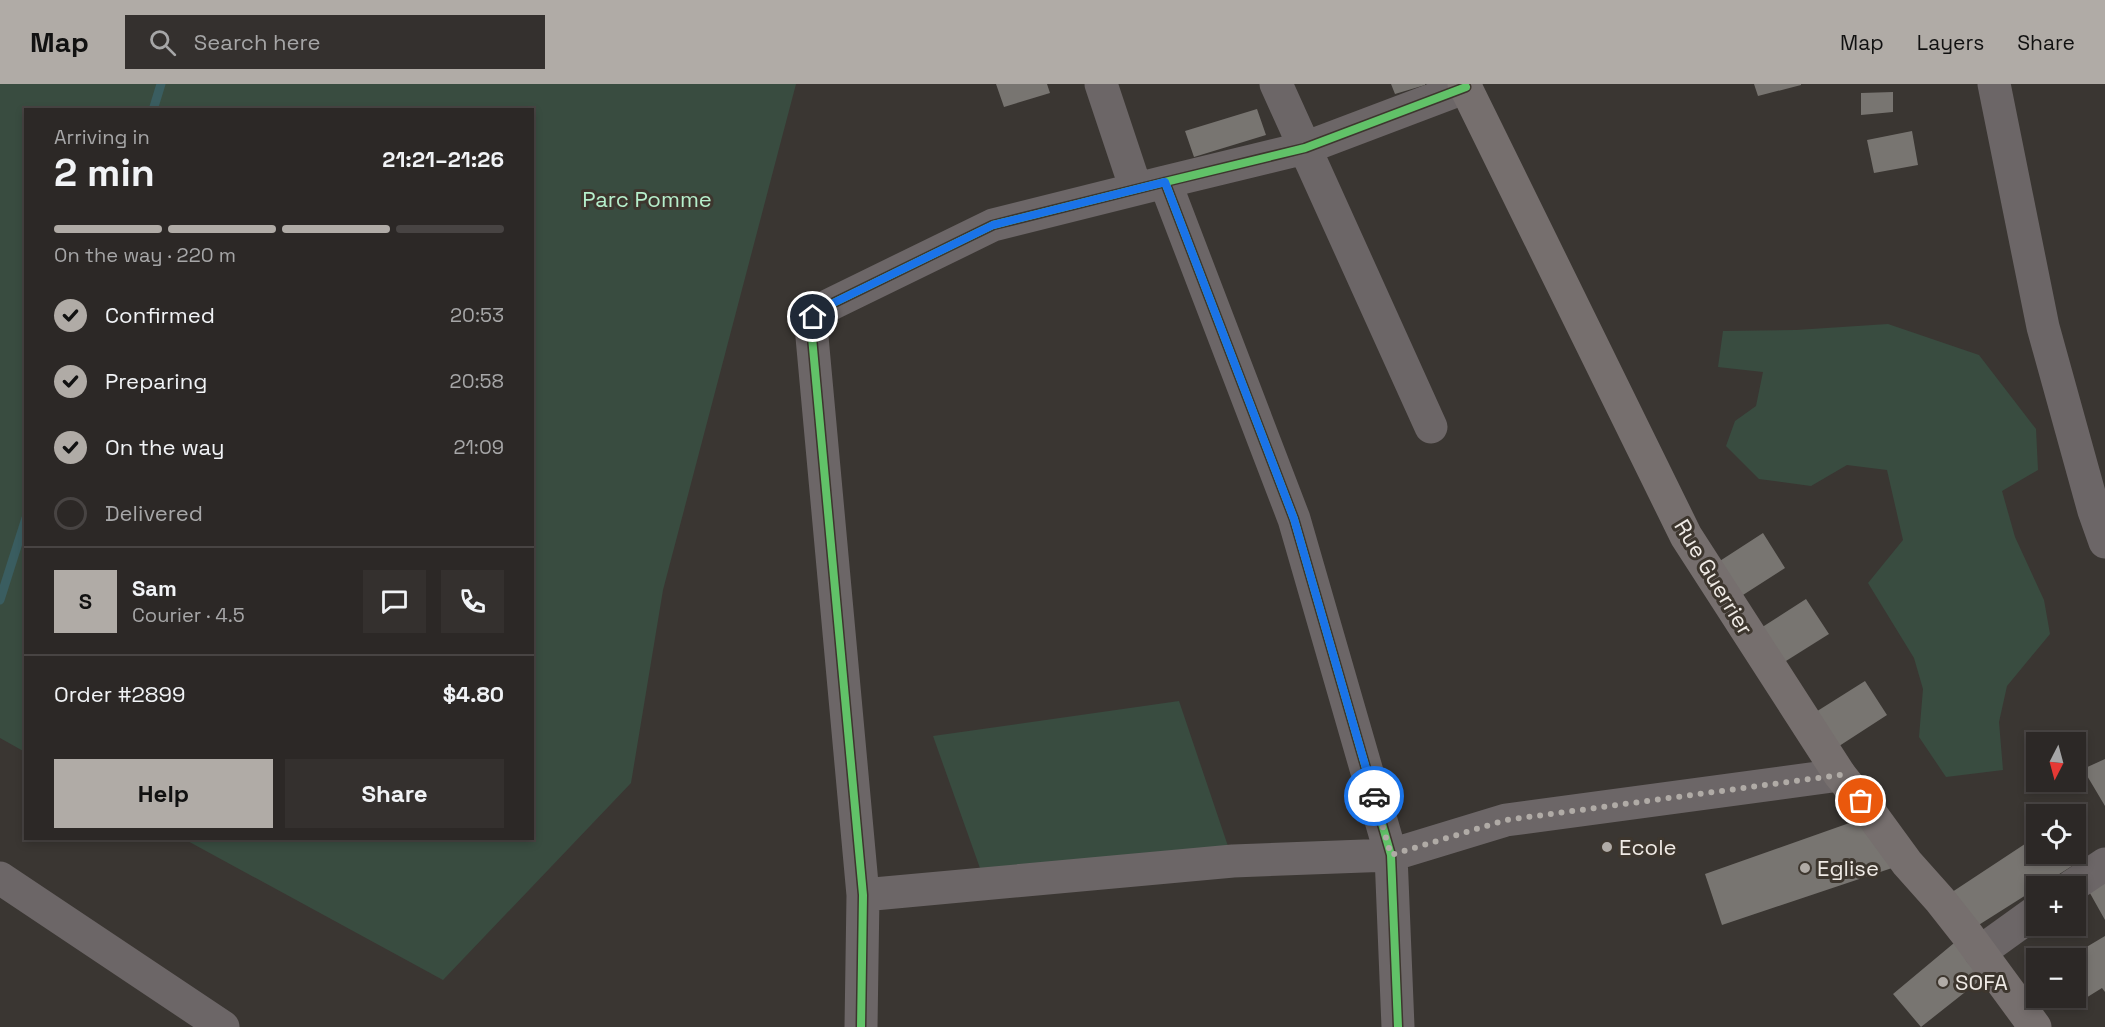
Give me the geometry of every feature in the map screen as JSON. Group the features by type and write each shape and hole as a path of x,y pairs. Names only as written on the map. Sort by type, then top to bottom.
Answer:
{"main road":[{"name":"Rue Guerrier","path":"1465,86 1686,536 1840,775 1907,863 1940,900 2035,1027"}],"street":[{"path":"1101,84 1150,186 1294,519 1391,855 1398,1027"},
{"path":"1276,84 1431,427"},
{"path":"1994,84 2043,327 2091,500 2105,542"},
{"path":"861,1027 863,895 811,326 813,317 819,310 993,225 1305,148 1465,86"},
{"path":"863,895 1233,861 1391,855 1506,820 1840,775"},
{"path":"2086,877 2105,864"},
{"path":"0,878 223,1027"},
{"path":"1980,952 2026,919"}],"green space":[{"name":"Parc Pomme","path":"0,84 796,84 663,590 631,783 443,980 186,840 534,840 534,108 24,108 24,751 0,738"},
{"path":"1888,324 1979,355 2036,429 2038,470 2002,491 2015,537 2044,600 2050,634 2007,686 1999,722 2003,770 1946,777 1919,737 1923,689 1914,658 1868,583 1903,540 1887,470 1847,465 1811,486 1759,479 1726,446 1735,421 1756,406 1763,372 1718,367 1723,331 1796,330"},
{"path":"1179,701 1233,861 981,871 933,736"}],"building":[{"path":"996,84 1047,84 1050,93 1004,107"},
{"path":"1391,84 1425,84 1425,85 1395,94"},
{"path":"1754,84 1801,84 1801,85 1758,96"},
{"path":"1893,92 1893,112 1861,115 1861,93"},
{"path":"1257,109 1266,135 1194,157 1185,131"},
{"path":"1912,131 1918,165 1874,173 1867,140"},
{"path":"1763,533 1785,568 1732,602 1709,568"},
{"path":"1806,599 1829,634 1775,668 1753,633"},
{"path":"1865,681 1887,715 1833,750 1811,715"},
{"path":"2105,759 2105,806 2086,774 2086,768"},
{"name":"Eglise","path":"1872,815 1907,863 1722,925 1705,874"},
{"path":"2026,843 2026,864 2075,864 2056,876 2026,876 2026,895 1966,933 1940,900"},
{"path":"2105,864 2105,920 2086,886 2086,876"},
{"name":"SOFA","path":"1966,933 1993,970 1921,1027 1893,994"},
{"path":"2105,936 2105,992 2102,988 2086,998 2086,948"}],"waterway":[{"path":"154,108 161,84"},
{"path":"0,600 24,524"}],"cycle path":[{"path":"1398,1027 1391,855 1294,519 1165,182 1305,148 1466,87"},
{"path":"861,1027 863,895 811,326 813,317 819,310 993,225 1165,182"}],"way so far":[{"path":"1374,796 1391,855 1506,820 1840,775 1861,801"}],"place":[{"name":"Ecole","path":"1607,847"},
{"name":"Eglise","path":"1805,868"},
{"name":"SOFA","path":"1943,982"}],"route":[{"path":"813,317 819,310 993,225 1165,182 1294,519 1374,796"}]}
